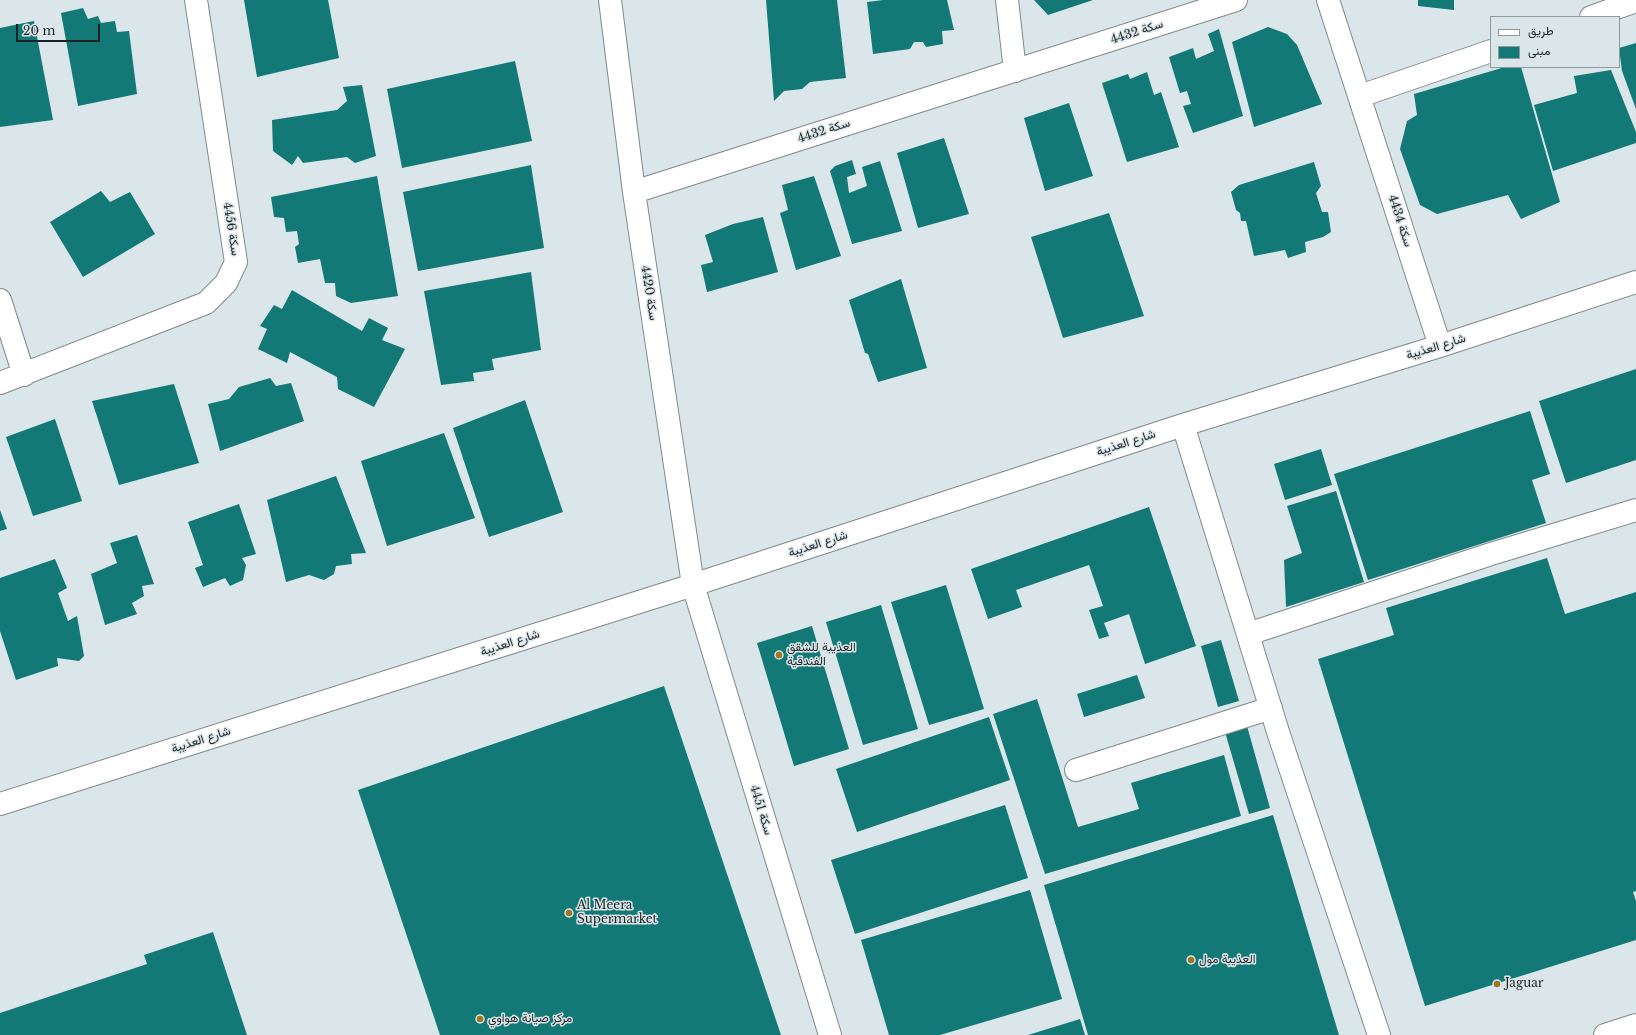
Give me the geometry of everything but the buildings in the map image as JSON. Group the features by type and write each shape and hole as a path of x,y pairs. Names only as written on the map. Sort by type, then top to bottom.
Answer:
{"street":[{"name":"سكة 4456","path":"0,383 24,375 206,303 226,283 236,262 196,0"},
{"name":"سكة 4420","path":"610,0 634,192 693,585"},
{"path":"1007,0 1015,71"},
{"name":"سكة 4432","path":"634,192 1236,0"},
{"name":"سكة 4434","path":"1328,0 1440,346"},
{"path":"1593,16 1636,2"},
{"path":"1360,96 1490,51"},
{"name":"شارع العذيبة","path":"0,804 693,585 1183,425 1440,346 1636,282"},
{"path":"0,300 24,375"},
{"path":"1183,425 1271,708 1379,1035"},
{"path":"1248,634 1483,557 1636,510"},
{"name":"سكة 4451","path":"693,585 830,1035"},
{"path":"1076,770 1271,708"},
{"path":"1606,1035 1636,1025"}],"place":[{"name":"العذيبة للشقق الفندقية","path":"779,655"},
{"name":"Al Meera Supermarket","path":"569,913"},
{"name":"العذيبة مول","path":"1191,960"},
{"name":"Jaguar","path":"1497,984"},
{"name":"مركز صيانة هواوي","path":"480,1019"}]}
